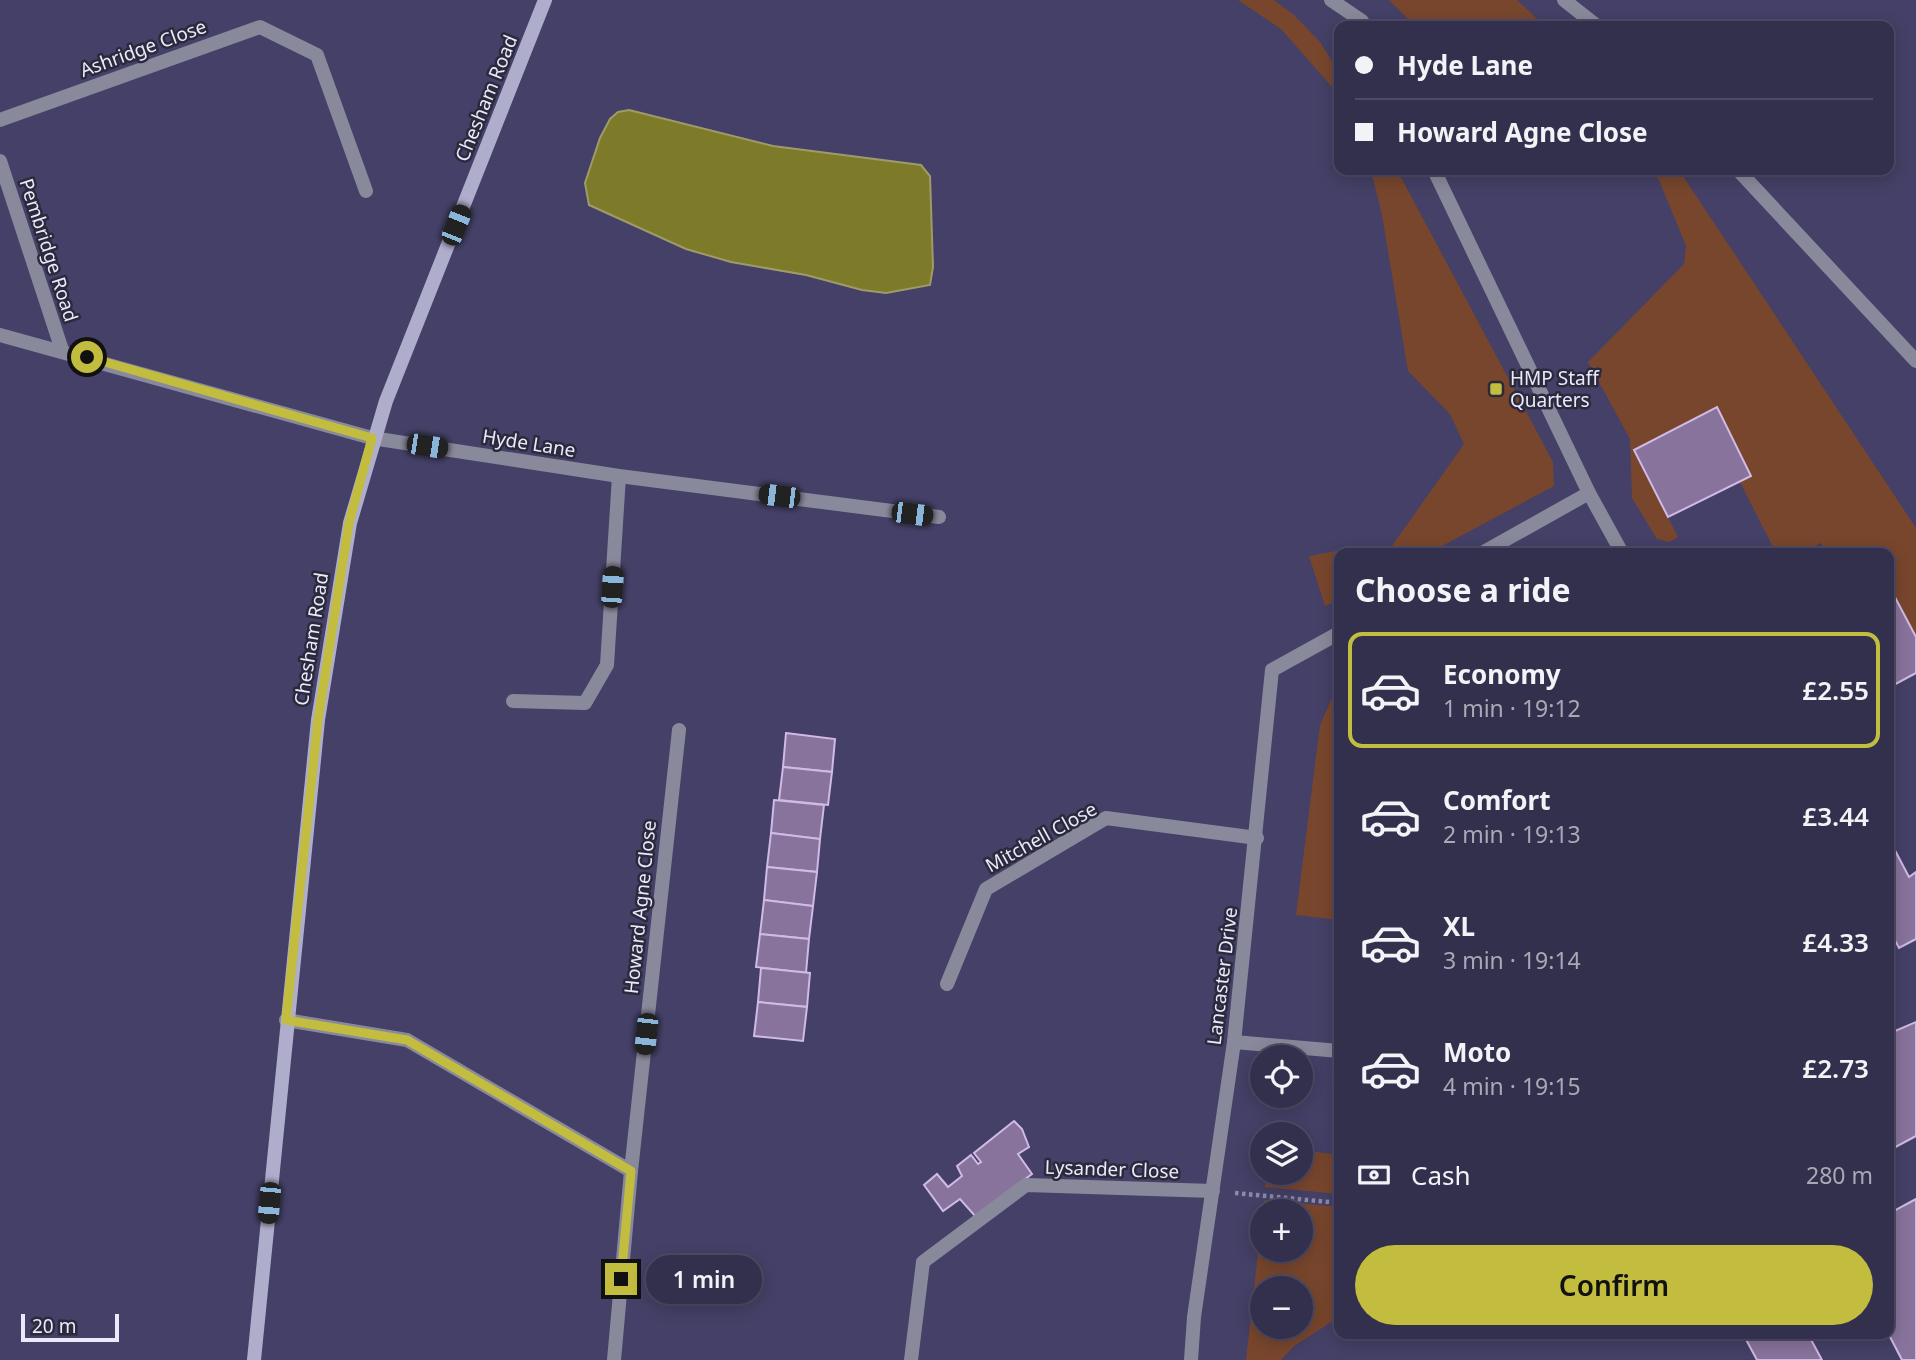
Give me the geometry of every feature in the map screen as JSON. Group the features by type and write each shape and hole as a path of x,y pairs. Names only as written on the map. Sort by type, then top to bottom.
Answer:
{"main road":[{"name":"Chesham Road","path":"254,1360 318,720 349,523 372,438 545,0"}],"street":[{"path":"1331,0 1362,21"},
{"path":"1564,0 1591,21"},
{"name":"Ashridge Close","path":"0,120 260,27 317,55 366,191"},
{"name":"Pembridge Road","path":"0,161 62,350"},
{"path":"1436,175 1589,493 1619,548"},
{"path":"1743,175 1916,361"},
{"name":"Hyde Lane","path":"0,335 372,438 619,476 939,517"},
{"path":"513,701 585,702 607,665 619,476"},
{"path":"1491,548 1589,493"},
{"name":"Lancaster Drive","path":"1191,1360 1194,1317 1234,1042 1257,838 1272,670 1334,636"},
{"name":"Howard Agne Close","path":"614,1360 631,1171 679,730"},
{"name":"Mitchell Close","path":"947,984 986,889 1106,818 1257,838"},
{"path":"286,1020 407,1040 631,1171"},
{"path":"1234,1042 1334,1051"},
{"name":"Lysander Close","path":"911,1360 923,1262 1026,1185 1213,1191"}],"path":[{"path":"1213,1191 1334,1203"}],"shaded area":[{"path":"1238,0 1274,0 1294,15 1320,42 1334,64 1334,89 1281,29"},
{"path":"1389,0 1517,0 1540,21 1410,21"},
{"path":"629,110 773,146 921,165 930,176 933,267 930,285 886,293 731,262 686,249 589,205 585,183 600,138 610,119 618,112"},
{"path":"1372,175 1400,175 1553,462 1554,486 1438,548 1391,548 1464,444 1450,414 1408,371 1382,215"},
{"path":"1654,175 1682,175 1916,528 1916,637 1894,595 1894,548 1824,548 1821,543 1811,548 1773,548 1740,482 1751,476 1717,408 1634,450 1678,537 1669,542 1657,539 1632,498 1630,439 1588,362 1684,264 1686,246"},
{"path":"1334,551 1334,602 1325,606 1309,556"},
{"path":"1333,696 1334,919 1296,915 1320,725"},
{"path":"1313,1152 1334,1154 1334,1194 1265,1187 1313,1185"},
{"path":"1313,1205 1334,1207 1334,1320 1313,1334 1313,1276 1255,1276 1257,1262 1313,1262"},
{"path":"1250,1324 1250,1339 1305,1339 1281,1360 1246,1360"}],"building":[{"path":"1717,407 1751,476 1668,517 1634,450"},
{"path":"1894,595 1916,637 1916,673 1894,685"},
{"path":"786,733 835,739 832,772 783,767"},
{"path":"783,767 832,772 828,805 779,800"},
{"path":"774,800 824,805 820,839 771,833"},
{"path":"771,833 820,839 817,872 767,867"},
{"path":"1894,848 1909,877 1916,872 1916,939 1899,948 1894,938"},
{"path":"767,867 817,872 813,906 764,900"},
{"path":"764,900 813,906 809,939 760,934"},
{"path":"760,934 809,939 806,973 756,967"},
{"path":"761,968 810,973 807,1007 758,1002"},
{"path":"758,1002 807,1007 803,1041 754,1036"},
{"path":"1916,1022 1916,1136 1894,1148 1894,1031"},
{"path":"1014,1121 1022,1129 1029,1147 1018,1154 1032,1174 975,1216 960,1199 943,1211 924,1185 937,1174 948,1187 962,1176 957,1166 971,1155 978,1164 981,1162 974,1153"},
{"path":"1916,1199 1916,1360 1902,1360 1891,1339 1894,1339 1894,1211"},
{"path":"1746,1339 1811,1339 1822,1360 1757,1360"}],"place":[{"name":"HMP Staff Quarters","path":"1496,389"}],"route":[{"path":"87,357 338,426 372,438 349,523 318,720 286,1020 407,1040 631,1171 621,1279"}]}
